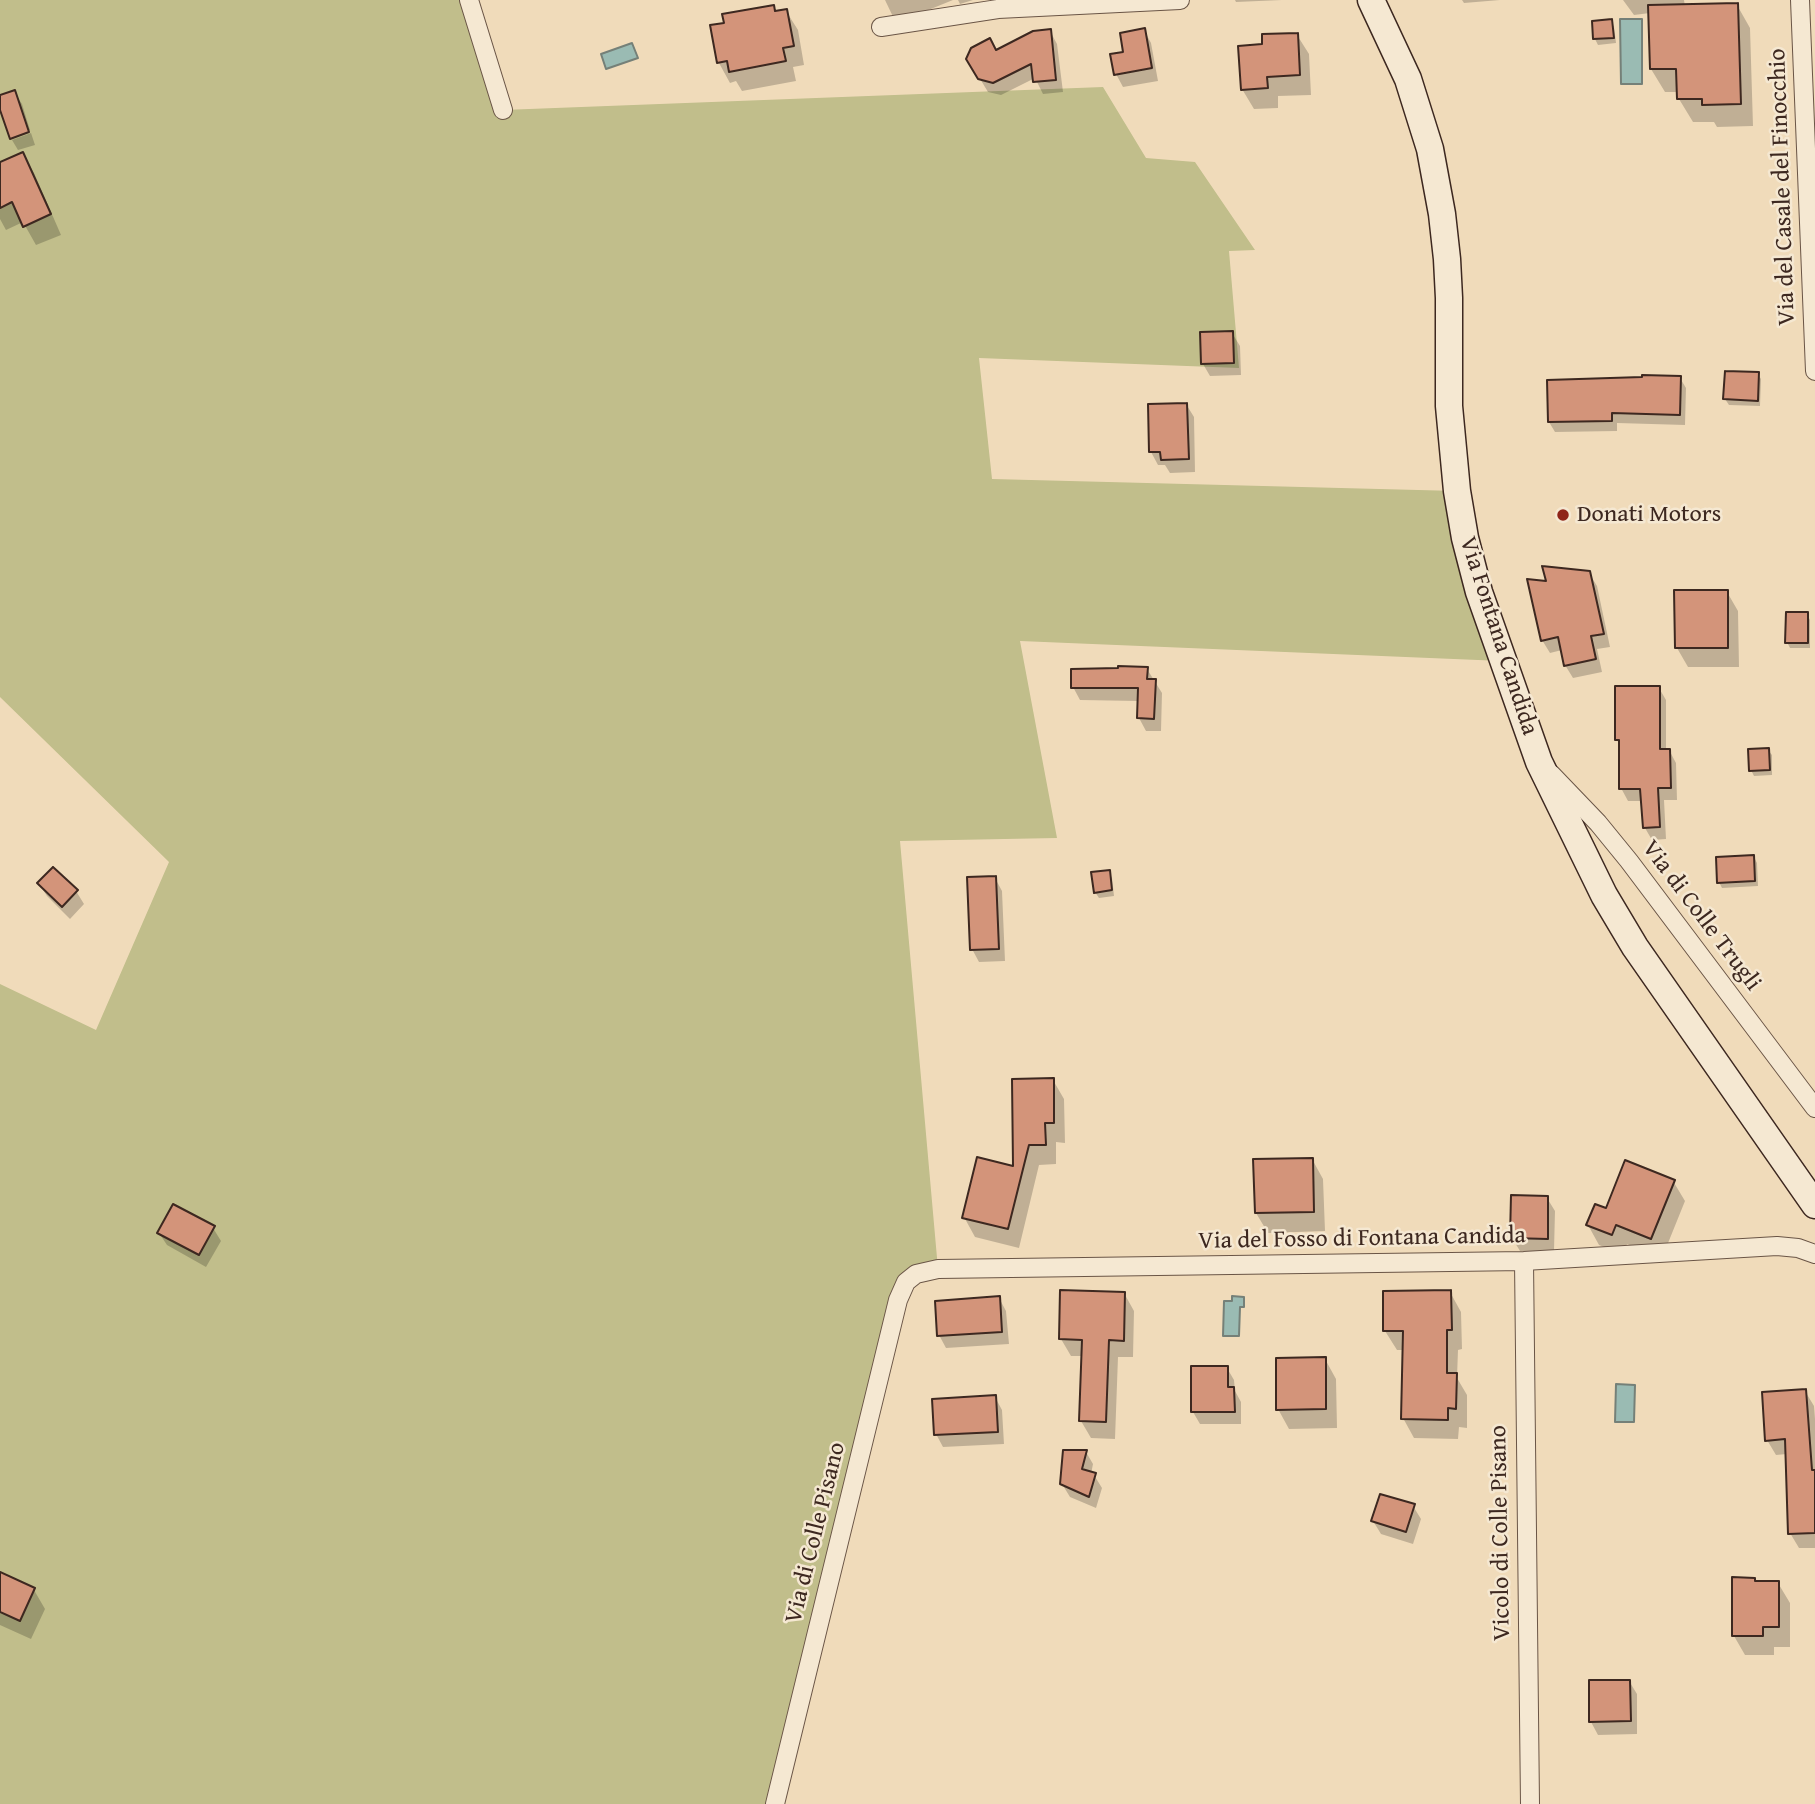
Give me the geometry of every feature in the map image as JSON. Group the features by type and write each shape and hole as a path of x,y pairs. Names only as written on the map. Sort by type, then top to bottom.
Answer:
{"main road":[{"name":"Via Fontana Candida","path":"1371,0 1408,79 1430,149 1446,248 1450,316 1449,407 1457,491 1465,538 1479,592 1539,762 1604,895 1635,947 1815,1205"}],"street":[{"path":"469,0 503,110"},
{"path":"881,27 998,9 1180,0"},
{"name":"Via del Casale del Finocchio","path":"1800,0 1815,371"},
{"name":"Via di Colle Trugli","path":"1539,762 1584,808 1629,861 1815,1108"},
{"name":"Via del Fosso di Fontana Candida","path":"910,1278 938,1269 1524,1261 1777,1246 1798,1248 1815,1254"},
{"name":"Vicolo di Colle Pisano","path":"1524,1261 1530,1804"},
{"name":"Via di Colle Pisano","path":"775,1804 898,1300 903,1286 910,1278"}],"shaded area":[{"path":"0,0 468,0 503,110 1103,87 1146,158 1195,162 1255,250 1229,251 1239,368 979,358 992,479 1457,491 1502,661 1020,641 1057,838 900,841 938,1269 910,1277 775,1804 0,1804 0,984 96,1030 169,862 0,697"}],"water":[{"path":"1620,19 1642,19 1642,84 1621,84"},
{"path":"632,43 638,58 606,69 601,54"},
{"path":"1232,1296 1244,1297 1244,1307 1240,1307 1239,1336 1223,1336 1224,1301 1232,1301"},
{"path":"1616,1384 1635,1385 1634,1422 1615,1422"}],"building":[{"path":"1738,3 1741,104 1702,105 1702,99 1677,99 1676,69 1650,69 1648,5"},
{"path":"774,5 775,11 787,9 794,46 783,48 786,61 729,72 727,61 717,63 710,25 724,23 722,14"},
{"path":"1612,19 1614,38 1593,39 1592,21"},
{"path":"1145,28 1152,68 1114,75 1110,54 1123,52 1120,33"},
{"path":"1051,29 1056,80 1033,82 1031,64 993,83 978,79 966,59 971,48 990,38 996,50 1033,31"},
{"path":"1298,33 1300,75 1267,77 1268,88 1241,90 1238,46 1262,44 1262,34"},
{"path":"15,90 29,132 10,139 0,110 0,95"},
{"path":"23,152 51,214 23,227 12,202 0,208 0,162"},
{"path":"1233,331 1234,363 1201,364 1200,332"},
{"path":"1725,371 1759,372 1758,401 1723,399"},
{"path":"1642,375 1681,376 1680,415 1612,413 1612,421 1548,422 1547,380"},
{"path":"1187,403 1189,459 1161,460 1160,452 1149,452 1148,404"},
{"path":"1542,566 1590,571 1604,634 1591,636 1596,659 1564,666 1558,637 1541,641 1527,579 1546,581"},
{"path":"1674,590 1728,590 1728,648 1675,648"},
{"path":"1786,612 1808,612 1808,643 1785,643"},
{"path":"1148,667 1147,679 1156,679 1154,719 1137,718 1138,688 1071,688 1071,669"},
{"path":"1615,686 1660,686 1660,749 1670,749 1671,788 1658,788 1660,827 1643,828 1640,789 1619,789"},
{"path":"1769,748 1770,770 1749,771 1748,749"},
{"path":"1754,855 1755,881 1717,883 1716,857"},
{"path":"53,867 78,890 62,907 37,883"},
{"path":"1110,870 1112,890 1094,893 1091,872"},
{"path":"996,876 999,949 970,950 967,877"},
{"path":"1054,1078 1054,1123 1045,1123 1046,1145 1029,1145 1008,1229 962,1218 977,1157 1013,1166 1012,1079"},
{"path":"1313,1158 1314,1212 1255,1213 1253,1159"},
{"path":"1625,1160 1675,1180 1651,1239 1616,1225 1612,1235 1586,1225 1595,1204 1606,1208"},
{"path":"1511,1195 1548,1196 1548,1239 1510,1238"},
{"path":"173,1204 215,1226 199,1255 157,1233"},
{"path":"1060,1290 1125,1292 1124,1341 1109,1340 1106,1422 1079,1421 1082,1340 1059,1339"},
{"path":"1451,1290 1452,1330 1447,1330 1447,1373 1457,1373 1456,1409 1448,1408 1448,1420 1401,1419 1403,1331 1383,1331 1383,1291"},
{"path":"1000,1296 1002,1332 937,1336 935,1301"},
{"path":"1326,1357 1326,1409 1276,1410 1276,1358"},
{"path":"1191,1366 1228,1366 1228,1387 1234,1387 1235,1412 1191,1412"},
{"path":"1806,1389 1812,1470 1815,1470 1815,1533 1788,1534 1785,1439 1765,1441 1762,1392"},
{"path":"996,1395 998,1432 934,1435 932,1399"},
{"path":"1063,1450 1087,1450 1082,1469 1096,1473 1089,1497 1060,1484"},
{"path":"1380,1494 1415,1504 1406,1532 1371,1521"},
{"path":"0,1572 35,1588 20,1621 0,1612"},
{"path":"1732,1577 1779,1581 1779,1627 1763,1627 1763,1636 1732,1636"},
{"path":"1589,1680 1630,1680 1631,1721 1589,1722"}],"place":[{"name":"Donati Motors","path":"1563,515"}]}
